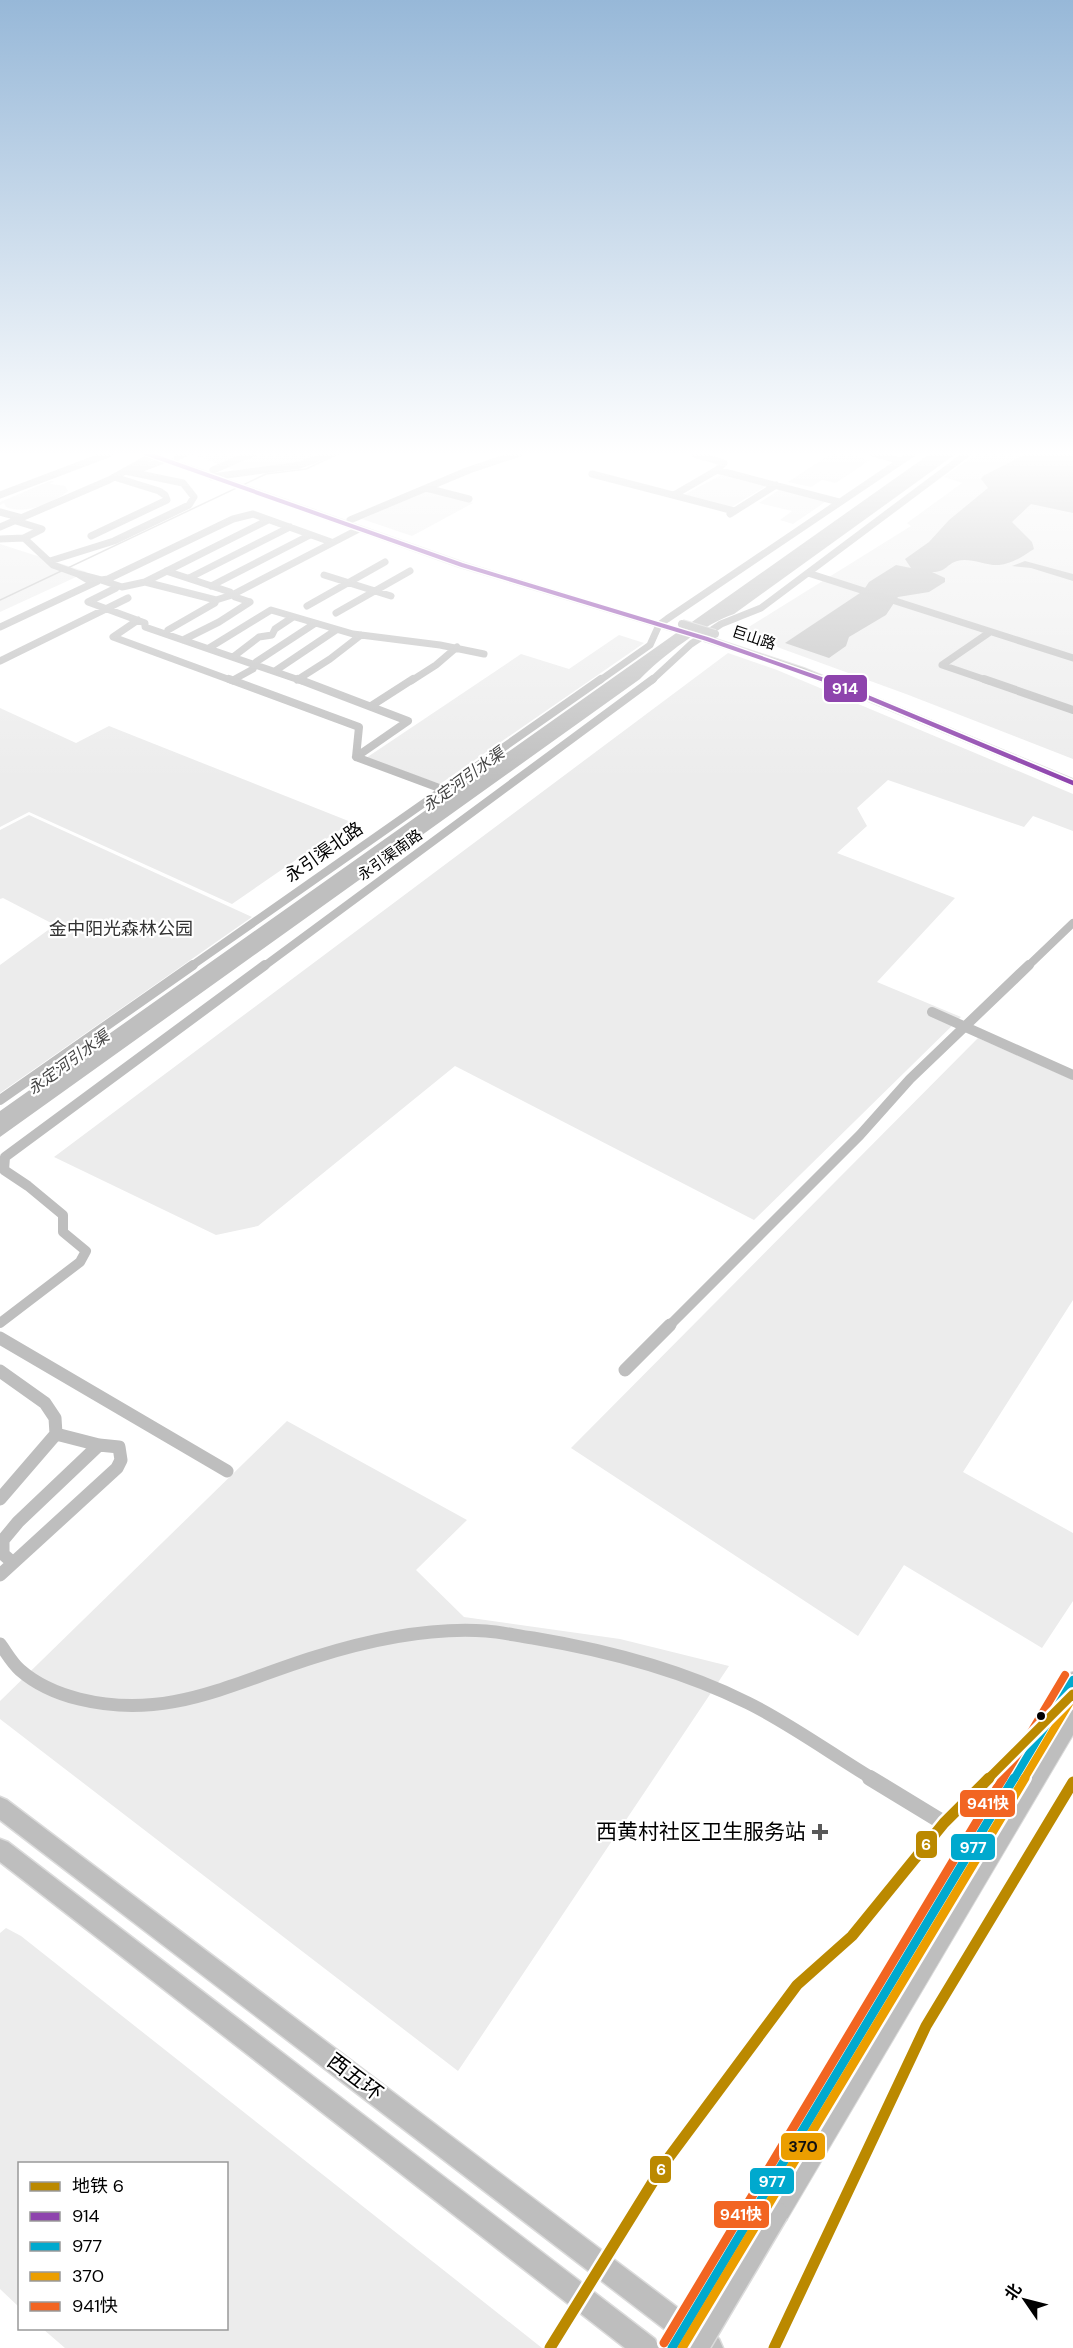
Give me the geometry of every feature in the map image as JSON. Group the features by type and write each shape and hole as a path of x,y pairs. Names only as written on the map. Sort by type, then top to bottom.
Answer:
{"highway":[{"name":"西五环","path":"0,1807 710,2348"},
{"name":"西五环","path":"0,1849 646,2348"}],"main road":[{"name":"巨山路","path":"452,563 819,668 1073,773"},
{"name":"巨山路","path":"473,563 663,622"},
{"name":"巨山路","path":"711,636 811,674 1073,783"},
{"path":"698,2348 770,2206 1073,1680"},
{"path":"672,2348 770,2206 1073,1718"}],"street":[{"path":"52,563 75,573 88,574 116,588"},
{"path":"0,627 143,563"},
{"path":"183,563 145,582 130,587 116,588 88,602 145,623 145,627 275,671 408,721 356,757"},
{"path":"189,578 220,563"},
{"path":"211,586 256,563"},
{"path":"264,563 281,568"},
{"path":"145,582 216,600 232,595 291,563"},
{"path":"307,606 385,563"},
{"path":"663,622 750,563"},
{"name":"永引渠南路","path":"0,1323 80,1262 86,1251 63,1232 63,1215 28,1186 4,1170 5,1157 660,674 691,644 721,624 761,608 822,563"},
{"path":"166,571 250,602 219,622 183,640"},
{"path":"336,613 410,571"},
{"path":"808,573 856,586 1073,658"},
{"path":"324,575 391,596"},
{"path":"0,661 128,598"},
{"path":"168,630 215,603 216,600"},
{"path":"209,648 230,633 247,626 271,610 336,630 457,646 484,654"},
{"path":"233,657 260,637 272,635 275,629 293,617"},
{"path":"138,620 113,637 359,727 356,757"},
{"name":"永引渠北路","path":"0,1100 650,645 663,622"},
{"path":"233,680 253,669 271,652 290,642 314,624"},
{"path":"275,671 314,648 336,630"},
{"path":"990,632 942,664 1073,710"},
{"path":"297,680 335,656 361,635"},
{"path":"371,706 436,665 457,646"},
{"path":"356,757 442,789"},
{"path":"625,1370 860,1135 910,1079 1073,923"},
{"path":"932,1012 1073,1075"},
{"path":"0,1338 227,1471"},
{"path":"0,1371 45,1403 55,1419 56,1434 0,1498"},
{"path":"0,1575 117,1468 120,1460 119,1447 115,1444 99,1445 56,1434"},
{"path":"12,1562 3,1554 3,1540 18,1522 99,1445"},
{"path":"0,1644 20,1670 42,1685 67,1696 107,1706 147,1707 181,1702 316,1656 434,1631 488,1632 581,1646 689,1678 749,1703 944,1823"}],"green space":[{"path":"0,563 58,563 87,572 0,612"},
{"path":"852,563 1073,563 1073,759 906,694 739,633"},
{"path":"619,635 644,643 440,784 366,758 521,654 569,669"},
{"path":"728,653 777,670 1073,794 1073,831 1033,816 1024,827 888,780 857,808 867,826 837,853 955,898 877,982 961,1017 754,1220 455,1066 258,1226 216,1235 54,1157"},
{"path":"0,708 76,743 109,726 351,822 232,904 29,812 0,827"},
{"name":"金中阳光森林公园","path":"29,815 252,917 0,1093 0,965 55,925 3,898 0,899 0,830"},
{"path":"978,1038 1073,1080 1073,1300 963,1472 1073,1533 1073,1601 1042,1648 904,1565 858,1636 571,1448"},
{"path":"287,1421 467,1520 416,1570 464,1617 620,1639 729,1666 458,2071 0,1719 0,1701"},
{"path":"6,1928 21,1936 542,2348 65,2348 44,2330 228,2330 228,2162 18,2162 18,2306 0,2289 0,1933"}],"shaded area":[{"path":"776,563 805,563 734,614 710,625 684,642 640,679 0,1137 0,1111"},
{"path":"907,563 954,563 941,571 932,572 945,578 945,582 929,592 898,597 886,615 849,637 846,646 829,658 785,643 863,591 869,582 896,565 911,568"},
{"path":"981,563 1009,563 1004,564"},
{"path":"1031,563 1073,574 1073,581 1031,568 1012,566"}],"waterway":[{"path":"0,600 79,563"}],"metro line":[{"name":"6","path":"550,2348 664,2164 797,1985 852,1936 944,1823 1073,1694"},
{"name":"6","path":"774,2348 926,2026 1073,1782"}],"transit line":[{"name":"914","path":"455,563 801,670 1073,783"},
{"name":"941快","path":"664,2343 1065,1675"},
{"name":"977","path":"672,2348 1073,1680"},
{"name":"370","path":"682,2348 1073,1697"}],"place":[{"name":"西黄村社区卫生服务站","path":"820,1832"}],"water label":[{"name":"永定河引水渠","path":"463,779"},
{"name":"永定河引水渠","path":"68,1062"}]}
